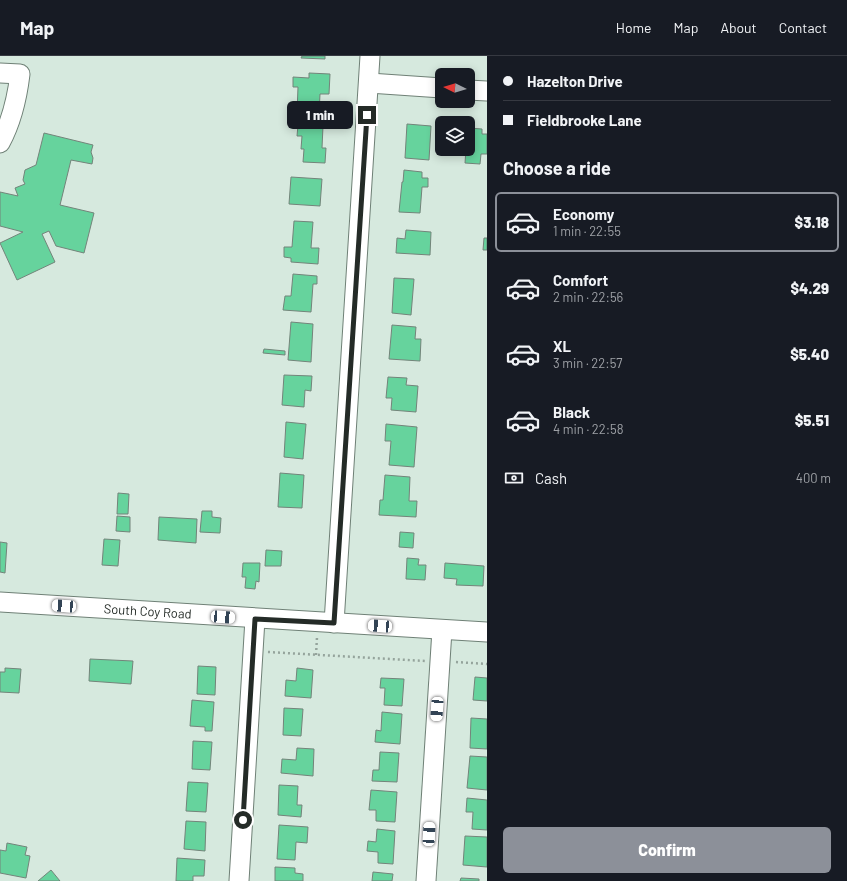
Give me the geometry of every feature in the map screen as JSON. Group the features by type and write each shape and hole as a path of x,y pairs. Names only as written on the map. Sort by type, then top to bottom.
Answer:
{"street":[{"path":"334,623 370,56"},
{"path":"0,73 20,74 18,96 8,128 0,143"},
{"path":"369,83 435,88"},
{"path":"475,90 487,91"},
{"name":"South Coy Road","path":"0,602 255,619 487,632"},
{"path":"239,881 255,619"},
{"path":"426,881 442,630"}],"path":[{"path":"316,655 425,661"},
{"path":"456,662 487,664"}],"building":[{"path":"302,56 325,56 325,59 301,58"},
{"path":"309,73 330,74 329,94 320,94 319,114 297,113 298,87 293,87 293,77 309,78"},
{"path":"407,124 431,126 429,160 405,158"},
{"path":"298,125 323,126 322,148 326,148 325,163 303,162 304,149 301,149 302,136 297,136"},
{"path":"475,128 482,129 482,134 487,134 487,154 481,154 480,164 465,163 466,156 475,156"},
{"path":"44,133 93,145 91,152 93,158 92,164 71,160 60,205 94,213 84,253 56,246 49,231 42,234 55,262 17,280 0,243 23,232 0,226 0,192 18,196 15,188 25,184 23,180 25,170 36,165"},
{"path":"404,170 422,172 422,178 428,178 428,187 422,187 420,213 399,212"},
{"path":"291,177 322,179 320,206 289,204"},
{"path":"294,221 313,222 311,248 319,248 318,264 291,262 291,258 284,257 284,247 292,247"},
{"path":"406,230 431,232 430,255 396,253 397,238 405,239"},
{"path":"484,238 487,238 487,250 483,250"},
{"path":"293,274 317,276 317,284 313,284 311,312 283,310 285,296 291,296"},
{"path":"394,278 414,279 411,315 392,313"},
{"path":"291,322 313,324 311,362 288,360"},
{"path":"392,325 416,327 415,339 421,339 420,361 389,359"},
{"path":"264,349 285,351 285,355 263,353"},
{"path":"284,375 312,376 311,391 305,390 304,407 282,405"},
{"path":"388,377 407,378 406,385 418,386 416,412 391,410 392,398 386,398"},
{"path":"286,422 306,424 303,459 284,457"},
{"path":"386,424 417,427 414,467 389,465 391,441 385,441"},
{"path":"280,473 304,475 302,508 278,507"},
{"path":"385,475 410,477 409,501 417,501 416,517 379,515 380,500 383,500"},
{"path":"118,493 129,494 128,514 117,514"},
{"path":"202,511 212,511 212,517 221,518 220,533 200,532"},
{"path":"117,516 130,517 130,532 116,531"},
{"path":"159,517 197,519 196,543 158,540"},
{"path":"400,532 414,533 413,548 399,547"},
{"path":"104,539 120,540 118,566 102,565"},
{"path":"0,542 7,543 5,573 0,572"},
{"path":"266,550 282,551 281,566 265,566"},
{"path":"407,558 419,559 418,565 426,565 425,580 406,579"},
{"path":"243,563 260,563 259,582 256,581 255,589 245,588 246,577 242,577"},
{"path":"445,563 484,566 483,586 456,585 457,579 444,578"},
{"path":"90,659 133,661 131,684 89,681"},
{"path":"198,666 216,667 215,695 197,694"},
{"path":"5,668 21,669 19,693 0,692 0,672 5,672"},
{"path":"297,668 313,670 311,698 285,696 286,680 296,681"},
{"path":"475,677 487,678 487,701 473,700"},
{"path":"381,678 404,679 402,706 384,705 385,688 380,688"},
{"path":"192,700 214,702 212,731 205,731 205,727 190,726"},
{"path":"284,708 303,709 301,736 283,735"},
{"path":"382,712 402,714 400,744 375,742 376,730 381,731"},
{"path":"471,718 487,719 487,749 470,748"},
{"path":"193,741 212,742 210,770 192,769"},
{"path":"297,748 314,749 313,776 281,773 282,759 296,760"},
{"path":"380,752 399,753 397,782 372,781 373,770 379,770"},
{"path":"470,756 487,757 487,790 467,788"},
{"path":"188,782 208,783 206,812 186,811"},
{"path":"279,785 298,786 297,805 302,805 301,817 278,815"},
{"path":"371,790 397,792 395,822 376,821 376,810 369,810"},
{"path":"467,798 487,800 487,830 472,829 473,812 466,812"},
{"path":"186,821 206,822 205,851 184,849"},
{"path":"279,825 308,827 307,843 296,842 295,860 277,859"},
{"path":"377,829 395,831 393,864 378,863 378,852 367,851 368,841 376,842"},
{"path":"465,836 487,837 487,867 463,865"},
{"path":"7,843 27,847 25,855 30,856 26,878 0,873 0,850 6,851"},
{"path":"177,858 205,860 204,876 193,876 193,881 176,881"},
{"path":"275,867 295,868 295,873 303,874 303,881 275,881"},
{"path":"51,870 60,881 38,881"},
{"path":"373,872 393,874 392,881 372,881"},
{"path":"461,878 479,879 479,881 460,881"}],"route":[{"path":"243,820 255,619 334,623 367,115"}]}
